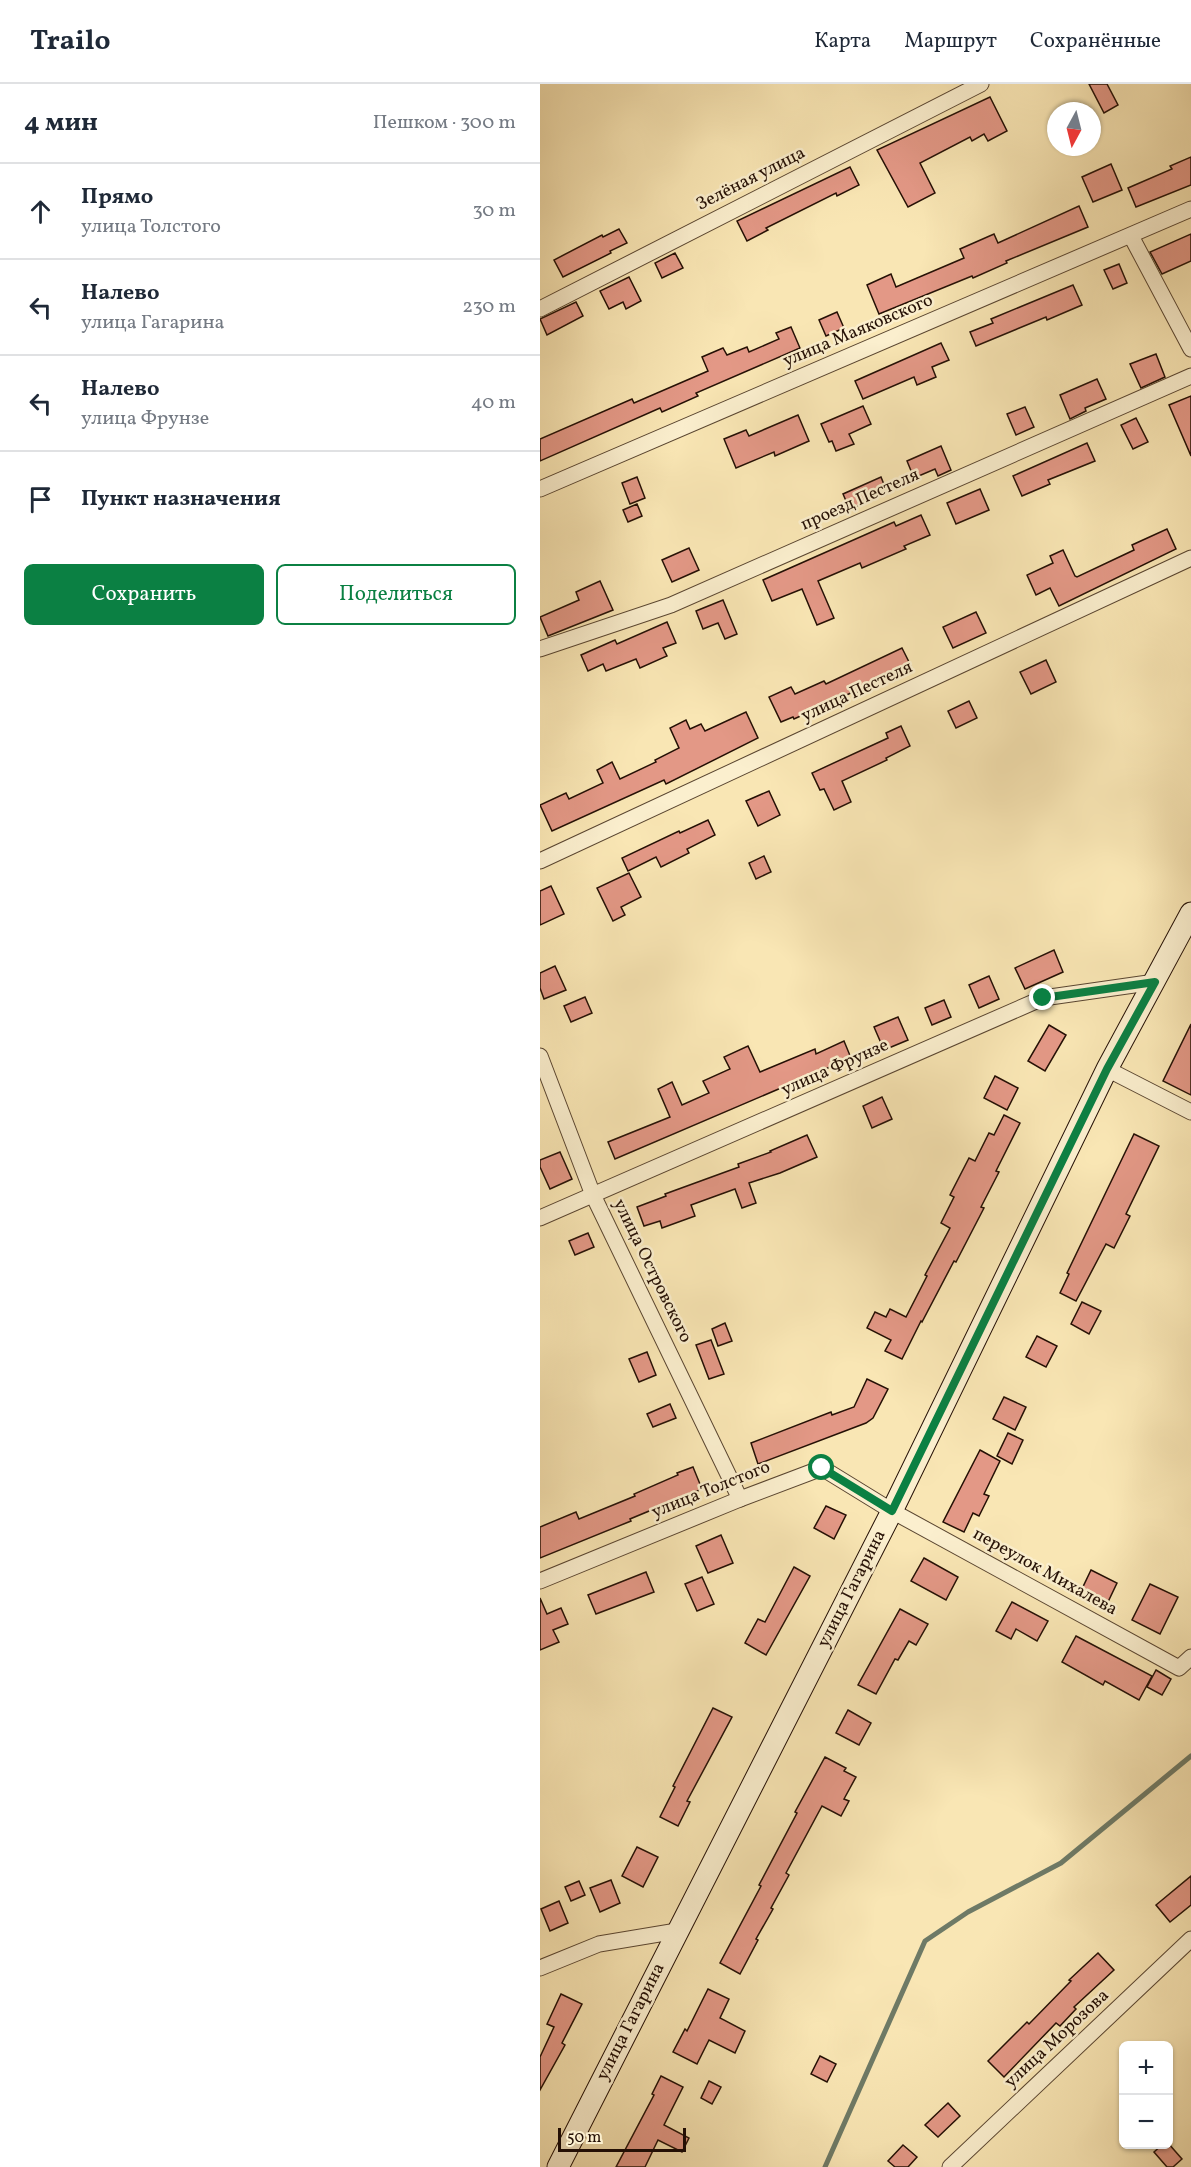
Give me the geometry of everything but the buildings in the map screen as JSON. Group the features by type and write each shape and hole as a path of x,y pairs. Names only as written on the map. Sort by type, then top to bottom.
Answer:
{"main road":[{"name":"улица Гагарина","path":"558,2167 892,1511 1107,1069 1155,982 1185,940 1191,913"}],"street":[{"name":"Зелёная улица","path":"540,309 981,84"},
{"name":"улица Маяковского","path":"540,489 1191,209"},
{"path":"1131,236 1191,349"},
{"name":"проезд Пестеля","path":"540,649 671,605 1191,376"},
{"name":"улица Пестеля","path":"540,861 1191,558"},
{"name":"улица Фрунзе","path":"540,1218 1043,998 1155,982"},
{"name":"улица Островского","path":"540,1056 593,1195 740,1499"},
{"path":"1107,1069 1191,1112"},
{"name":"улица Толстого","path":"540,1581 822,1468 892,1511"},
{"name":"переулок Михалева","path":"892,1511 1179,1668 1191,1657"},
{"path":"540,1968 599,1944 677,1931"},
{"name":"улица Морозова","path":"950,2167 1191,1939"}],"waterway":[{"path":"825,2167 925,1941 968,1912 1061,1863 1191,1756"}],"route":[{"path":"822,1468 892,1511 1107,1069 1155,982 1043,998"}]}
